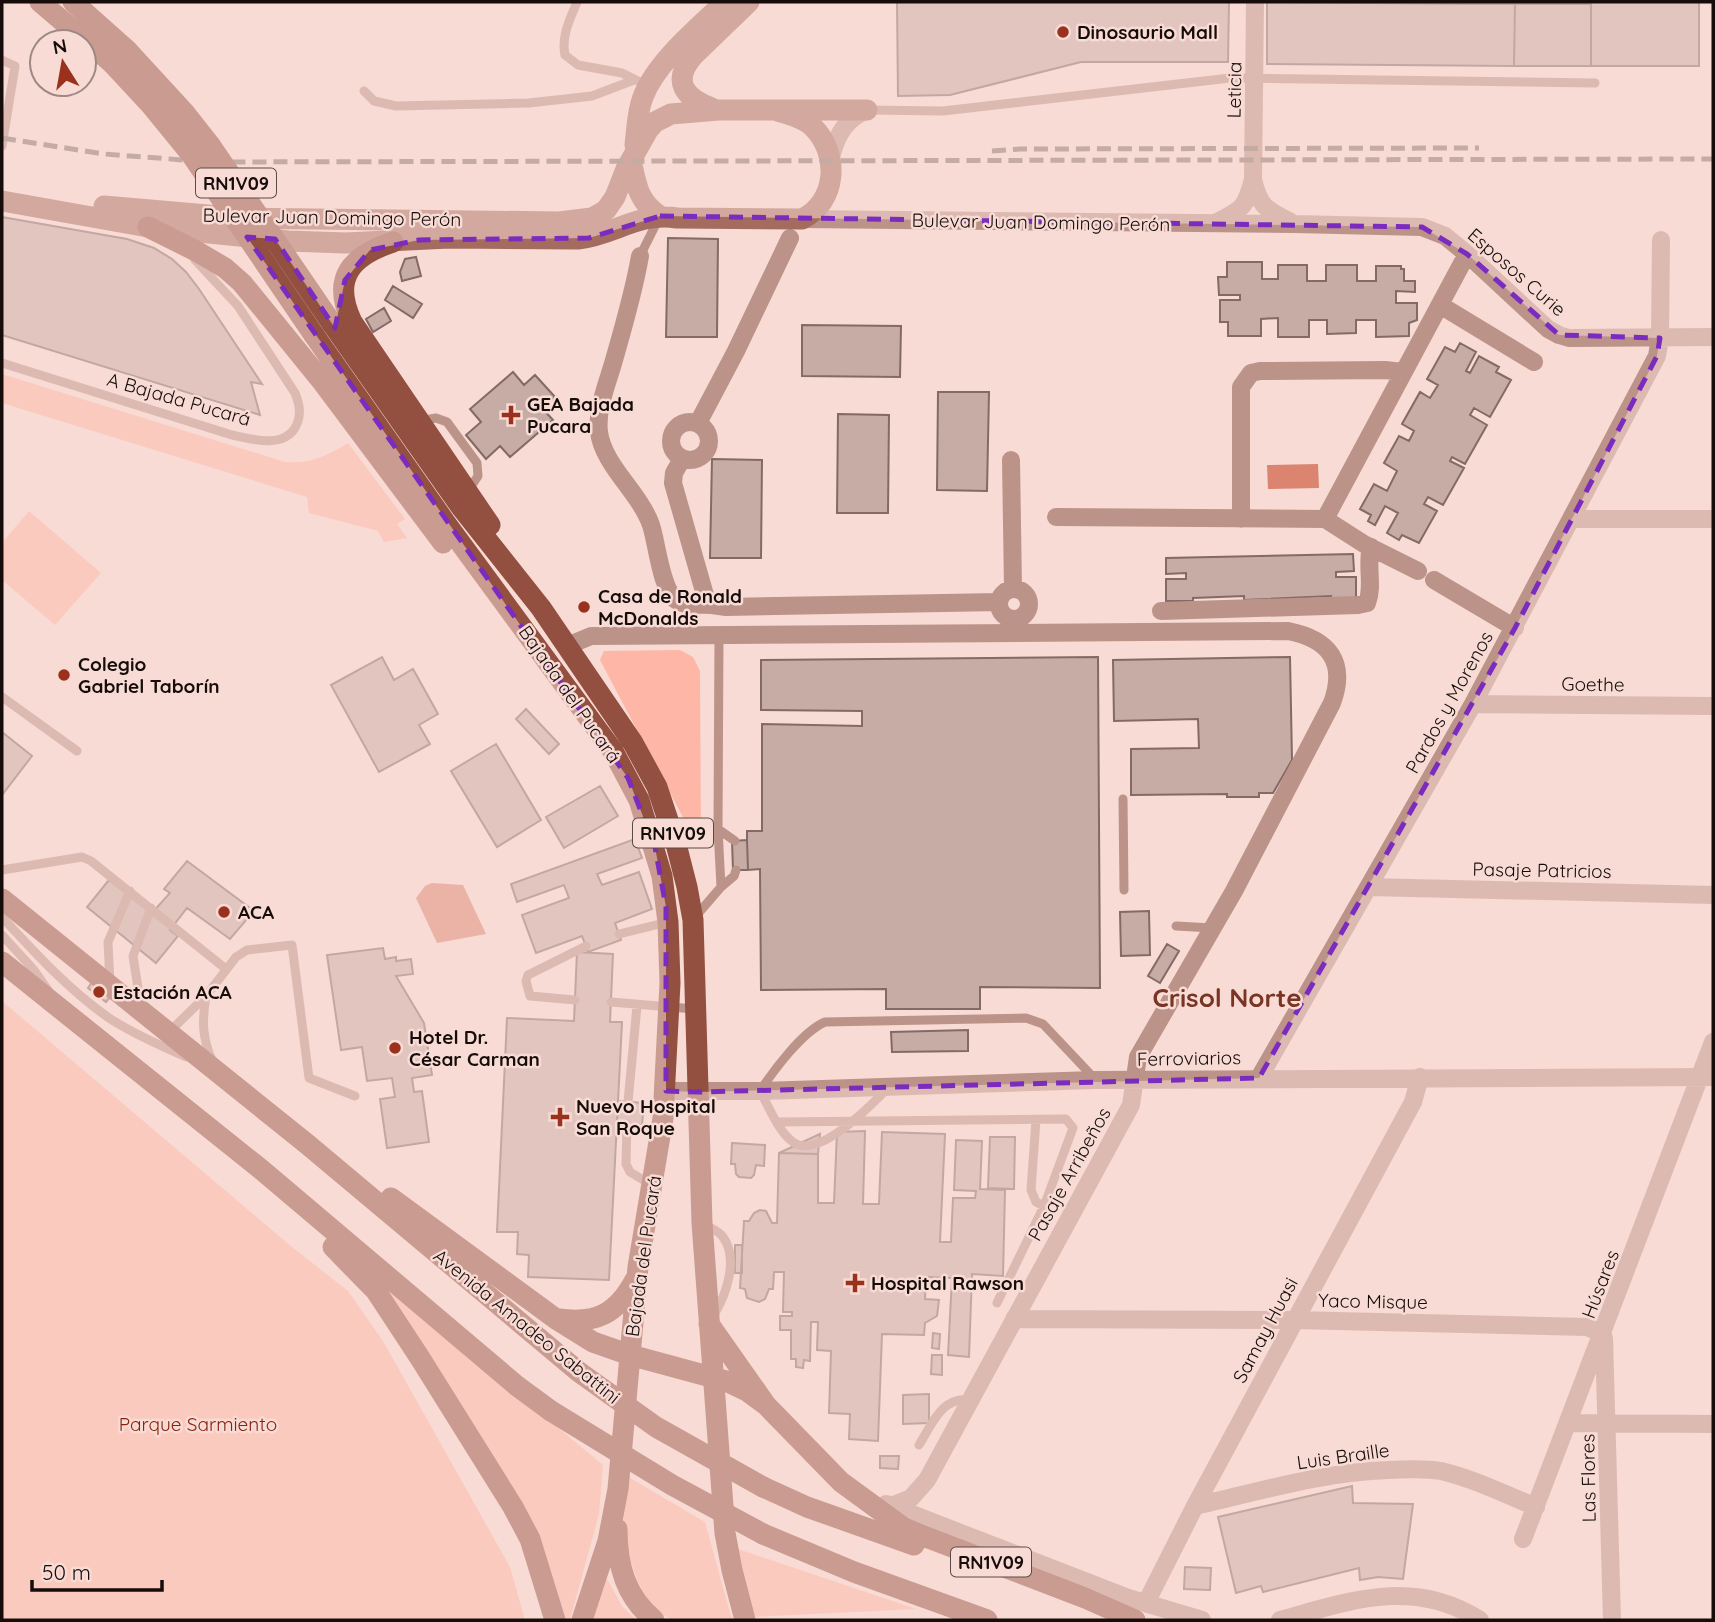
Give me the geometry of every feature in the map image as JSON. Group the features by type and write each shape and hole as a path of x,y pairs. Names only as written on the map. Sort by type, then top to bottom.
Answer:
{"main road":[{"name":"Bajada del Pucará","path":"40,2 120,57"},
{"name":"Bajada del Pucará","path":"73,2 120,57 151,104 323,330 541,608 633,743 657,787 682,864 693,920 702,1223 713,1377 726,1541 746,1620"},
{"path":"660,216 639,196 633,155 641,82 725,2"},
{"path":"718,110 696,102 689,96 682,84 683,73 693,56 749,2"},
{"path":"633,155 648,130 671,114 718,110 867,110"},
{"path":"778,111 808,122 831,157 824,200 802,219"},
{"name":"Bulevar Juan Domingo Perón","path":"2,201 148,227 559,222 585,219 600,214 611,205 633,155"},
{"name":"Bulevar Juan Domingo Perón","path":"2,187 235,226 288,241 578,239 597,237 630,222 660,216 802,219"},
{"path":"225,268 235,226"},
{"path":"148,227 225,268 255,298 321,380 471,581 541,650"},
{"path":"393,242 361,256 345,280 342,293 345,307 352,322 468,491 541,608"},
{"name":"Bajada del Pucará","path":"323,330 445,522 613,751 639,800 662,876 668,922 666,1091 660,1145 637,1275 618,1489 608,1541 582,1620"},
{"name":"Avenida Amadeo Sabattini","path":"2,899 307,1144 579,1372 656,1427 763,1487 807,1507 1137,1615"},
{"path":"2,962 262,1171 551,1411 672,1485 763,1534 854,1572 987,1620"},
{"path":"307,1144 382,1191 556,1319 593,1342 734,1384 766,1405"},
{"path":"262,1171 284,1199 376,1291 420,1358 523,1524 555,1620"},
{"path":"556,1319 576,1321 601,1316 620,1304 637,1275"},
{"name":"RN1V09","path":"709,1323 766,1405 853,1492 904,1528 1085,1598 1137,1615"},
{"name":"RN1V09","path":"618,1489 617,1541 622,1575 635,1601 654,1620"}],"street":[{"name":"Leticia","path":"1255,2 1253,179 1262,205 1294,224"},
{"path":"831,157 835,142 844,127 856,114 867,110"},
{"name":"Leticia","path":"1214,224 1240,210 1246,203 1253,179"},
{"name":"Bulevar Juan Domingo Perón","path":"802,219 1422,227"},
{"name":"Esposos Curie","path":"1422,227 1445,236 1548,329 1559,335 1569,338 1713,337"},
{"path":"698,423 736,351 790,237"},
{"name":"Pardos y Morenos","path":"1259,1078 1473,704 1657,356 1660,338 1661,240"},
{"path":"1325,519 1467,254"},
{"path":"640,256 633,293 600,409 599,432 604,450 650,524 667,589 674,599 684,604 726,607 999,602"},
{"path":"1440,305 1534,362"},
{"path":"1241,519 1241,387 1251,373 1260,370 1403,372"},
{"path":"684,423 698,423 707,431 710,443 708,449 700,458 682,459 673,450 671,436 678,426 684,423"},
{"path":"682,459 674,473 673,483 705,595 712,605"},
{"path":"1011,460 1013,588"},
{"path":"1056,517 1325,519 1514,628"},
{"path":"1571,519 1713,519"},
{"path":"1161,611 1367,603 1370,596 1368,560 1371,547"},
{"path":"1013,588 1026,594 1030,603 1026,613 1018,619 1008,618 1000,611 999,602 1003,592 1013,588"},
{"name":"Pasaje Arribeños","path":"719,635 1288,631 1305,634 1322,644 1333,656 1338,669 1338,684 1332,703 1234,891 1138,1057 1131,1105 927,1480 911,1498 891,1506"},
{"path":"567,646 591,636 719,635"},
{"name":"Goethe","path":"1473,704 1713,706"},
{"name":"Pasaje Patricios","path":"1370,887 1713,895"},
{"name":"Húsares","path":"1523,1539 1707,1077 1713,1042"},
{"name":"Samay Huasi","path":"1137,1615 1413,1102 1420,1077"},
{"name":"Ferroviarios","path":"666,1091 698,1093 1095,1080 1707,1077"},
{"name":"Yaco Misque","path":"1014,1319 1294,1320 1587,1327 1603,1334"},
{"name":"Las Flores","path":"1603,1334 1608,1424 1612,1620"},
{"path":"1568,1423 1713,1424"},
{"name":"Luis Braille","path":"1195,1506 1330,1475 1411,1469 1438,1471 1470,1479 1536,1507"},
{"path":"853,1492 1128,1598 1137,1615 1202,1620"},
{"path":"1280,1620 1369,1597 1391,1595 1429,1599 1480,1620"},
{"path":"1085,1598 1128,1598"}],"lane":[{"path":"577,2 565,34 565,55 578,65 622,73 641,82"},
{"path":"2,60 15,66 2,146"},
{"path":"867,110 943,111 1255,77 1595,83"},
{"path":"364,91 374,101 396,106 530,103 592,96 641,82"},
{"path":"640,256 660,216"},
{"path":"790,237 802,219"},
{"name":"A Bajada Pucará","path":"2,363 232,435 268,441 291,434 299,418 299,403 285,376 238,306 198,262 148,227"},
{"path":"719,635 718,829 721,887"},
{"path":"2,697 77,751"},
{"path":"1123,799 1124,890"},
{"path":"718,829 735,841"},
{"path":"2,870 82,857 152,908 226,969"},
{"path":"693,920 734,876 736,870"},
{"path":"110,985 108,942 130,891"},
{"path":"142,1010 133,956 152,908"},
{"path":"2,917 42,960 109,1018 216,1072"},
{"path":"619,933 668,922"},
{"path":"1176,926 1212,928"},
{"path":"2,935 34,970 61,1009"},
{"path":"168,1033 206,996 236,957 247,950 292,945 309,1078 355,1096"},
{"path":"575,1000 530,996 526,981 528,975 586,946"},
{"path":"206,996 203,1016 205,1044 216,1072"},
{"path":"611,1002 696,1009"},
{"path":"628,1102 637,1006"},
{"path":"889,1087 823,1142 804,1146 796,1145 788,1138 760,1091 768,1078 811,1030 825,1022 1026,1018 1043,1024 1095,1080"},
{"path":"778,1122 1066,1119 1073,1128 1044,1206 997,1303"},
{"path":"1036,1120 1031,1190 1036,1202 1044,1206"},
{"path":"627,1124 626,1164 630,1172 652,1184"},
{"path":"919,1444 944,1406 955,1399 970,1400"}],"highlighted area":[{"path":"660,216 1422,227 1467,254 1559,335 1660,338 1657,356 1515,628 1259,1078 698,1092 666,1091 666,907 655,847 628,778 247,237 275,239 335,328 345,280 370,250 419,240 589,238"}],"green space":[{"path":"2,374 285,462 318,458 348,443 405,519 397,524 407,538 384,542 378,531 309,513 307,497 2,403"},
{"path":"29,511 101,573 55,625 2,580 2,543"},
{"path":"680,650 693,657 700,671 701,842 693,842 685,821 600,660 604,651"},
{"name":"Parque Sarmiento","path":"2,1001 292,1247 348,1291 383,1341 510,1567 525,1620 2,1620"},
{"path":"368,1270 603,1465 599,1514 570,1620 562,1620 546,1564"},
{"path":"625,1475 705,1522 732,1620 671,1619 651,1603 637,1579 629,1551 623,1513"},
{"path":"738,1549 916,1609 754,1617"},
{"path":"607,1579 622,1606 636,1620 592,1620"}],"shaded area":[{"path":"1318,464 1319,488 1268,489 1267,465"},
{"path":"432,883 463,885 486,934 437,943 416,898 425,886"}],"building":[{"name":"Dinosaurio Mall","path":"897,2 1229,2 1228,62 1081,62 950,95 898,96"},
{"path":"1267,2 1515,4 1514,66 1267,64"},
{"path":"1267,2 1464,2 1464,4"},
{"path":"1591,2 1699,2 1699,66 1591,66"},
{"path":"1515,4 1591,4 1591,66 1514,66"},
{"path":"2,217 127,239 154,248 172,259 199,289 262,384 251,382 260,415 2,335"},
{"path":"668,238 718,239 717,337 666,337"},
{"path":"416,257 421,276 402,281 400,272 405,259"},
{"path":"1227,262 1262,262 1262,279 1278,279 1278,265 1307,265 1307,281 1326,281 1326,265 1357,265 1357,281 1376,281 1376,266 1401,266 1401,269 1404,269 1404,281 1415,281 1415,292 1396,291 1396,303 1417,303 1417,320 1409,323 1409,336 1376,337 1376,320 1356,320 1356,333 1327,334 1327,320 1309,320 1309,337 1278,337 1278,318 1261,319 1261,336 1228,336 1228,322 1220,322 1220,300 1240,300 1240,295 1219,295 1218,277 1227,277"},
{"path":"393,286 422,304 413,318 385,300"},
{"path":"384,308 391,321 373,332 366,319"},
{"path":"802,325 901,326 900,377 802,376"},
{"path":"1460,343 1476,352 1466,371 1470,373 1479,356 1499,367 1496,372 1511,380 1490,417 1474,408 1470,415 1487,425 1465,464 1452,457 1450,461 1464,468 1443,505 1428,497 1424,504 1437,511 1419,543 1402,535 1399,540 1387,533 1398,513 1385,506 1375,525 1368,521 1371,515 1360,509 1374,484 1387,491 1397,471 1384,463 1399,436 1409,441 1414,431 1402,424 1420,392 1430,398 1438,385 1427,379 1445,347 1455,352"},
{"name":"GEA Bajada Pucara","path":"513,372 524,385 535,375 555,397 542,408 553,420 510,457 500,446 486,459 466,435 481,422 470,409"},
{"path":"938,392 989,392 987,491 937,490"},
{"path":"838,414 889,415 888,513 837,513"},
{"path":"712,459 762,460 761,558 710,558"},
{"path":"1353,554 1354,571 1336,572 1336,577 1356,577 1356,598 1330,599 1331,596 1244,600 1244,596 1166,601 1166,579 1186,579 1186,573 1166,574 1166,558"},
{"path":"382,657 394,680 413,669 438,714 419,725 430,744 379,772 331,685"},
{"path":"1098,657 1100,988 980,987 980,1009 886,1009 886,989 761,990 760,869 748,870 747,831 762,831 762,724 862,726 862,711 761,710 761,660"},
{"path":"1290,657 1292,760 1273,793 1259,793 1259,797 1227,797 1227,794 1131,795 1131,749 1199,748 1198,719 1114,721 1113,660"},
{"path":"526,709 559,744 549,754 516,719"},
{"path":"2,732 32,756 2,795"},
{"path":"496,744 541,820 497,847 451,771"},
{"path":"600,786 618,816 564,848 546,817"},
{"path":"635,839 642,858 597,874 602,885 639,872 652,909 615,923 621,940 588,952 582,936 536,953 522,915 569,898 564,885 517,902 511,884"},
{"path":"747,840 748,870 733,870 732,841"},
{"name":"ACA","path":"187,861 254,911 230,939 187,908 170,930 178,936 156,963 87,907 109,880 152,913 170,893 164,889"},
{"path":"1149,911 1150,955 1121,956 1120,912"},
{"path":"1167,944 1179,951 1160,983 1148,976"},
{"name":"Hotel Dr. César Carman","path":"383,948 385,959 411,959 413,974 396,976 424,1023 432,1075 412,1078 414,1092 422,1091 429,1142 387,1148 380,1099 395,1097 392,1078 367,1081 362,1047 341,1050 327,955"},
{"name":"Nuevo Hospital San Roque","path":"577,952 613,954 610,1022 622,1022 609,1280 528,1277 529,1255 517,1254 518,1232 497,1232 507,1018 574,1021"},
{"name":"Estación ACA","path":"92,982 111,996 106,1002 88,988"},
{"path":"968,1030 968,1051 892,1052 891,1032"},
{"path":"618,1101 644,1103 642,1125 617,1123"},
{"name":"Hospital Rawson","path":"865,1131 863,1204 879,1204 882,1132 945,1134 940,1242 951,1242 953,1198 975,1198 976,1191 954,1190 956,1140 982,1141 980,1189 1005,1190 1003,1276 972,1274 969,1357 948,1355 952,1278 926,1277 925,1299 939,1300 937,1316 925,1323 924,1335 882,1334 878,1441 849,1439 850,1414 829,1413 831,1351 817,1350 818,1322 811,1322 810,1361 804,1360 803,1368 796,1367 796,1359 791,1359 791,1330 780,1330 780,1316 792,1316 792,1312 783,1312 784,1272 774,1272 773,1289 769,1289 765,1299 759,1302 747,1298 745,1289 740,1288 744,1221 749,1221 754,1213 760,1210 766,1211 772,1223 777,1223 779,1153 818,1154 818,1203 834,1203 837,1132"},
{"path":"820,1134 818,1154 779,1153"},
{"path":"990,1137 1015,1137 1014,1189 988,1188"},
{"path":"732,1143 765,1145 764,1166 756,1165 751,1178 739,1177 736,1174 735,1164 731,1164"},
{"path":"735,1245 742,1245 742,1273 735,1273"},
{"path":"933,1333 940,1334 939,1349 932,1348"},
{"path":"932,1355 942,1355 942,1375 931,1374"},
{"path":"929,1394 929,1423 903,1424 903,1395"},
{"path":"880,1456 899,1456 898,1469 880,1468"},
{"path":"1352,1486 1353,1503 1413,1504 1403,1579 1378,1577 1360,1580 1359,1568 1263,1592 1261,1586 1236,1593 1218,1517"},
{"path":"1185,1567 1211,1568 1210,1590 1184,1589"}],"railway":[{"path":"2,138 104,154 210,162 1713,159"},
{"path":"992,151 1479,148"}],"place":[{"name":"Dinosaurio Mall","path":"1063,32"},
{"name":"GEA Bajada Pucara","path":"511,415"},
{"name":"Casa de Ronald McDonalds","path":"584,607"},
{"name":"Colegio Gabriel Taborín","path":"64,675"},
{"name":"ACA","path":"224,912"},
{"name":"Estación ACA","path":"99,992"},
{"name":"Hotel Dr. César Carman","path":"395,1048"},
{"name":"Nuevo Hospital San Roque","path":"560,1117"},
{"name":"Hospital Rawson","path":"855,1283"}],"district":[{"name":"Crisol Norte","path":"1227,997"}]}
